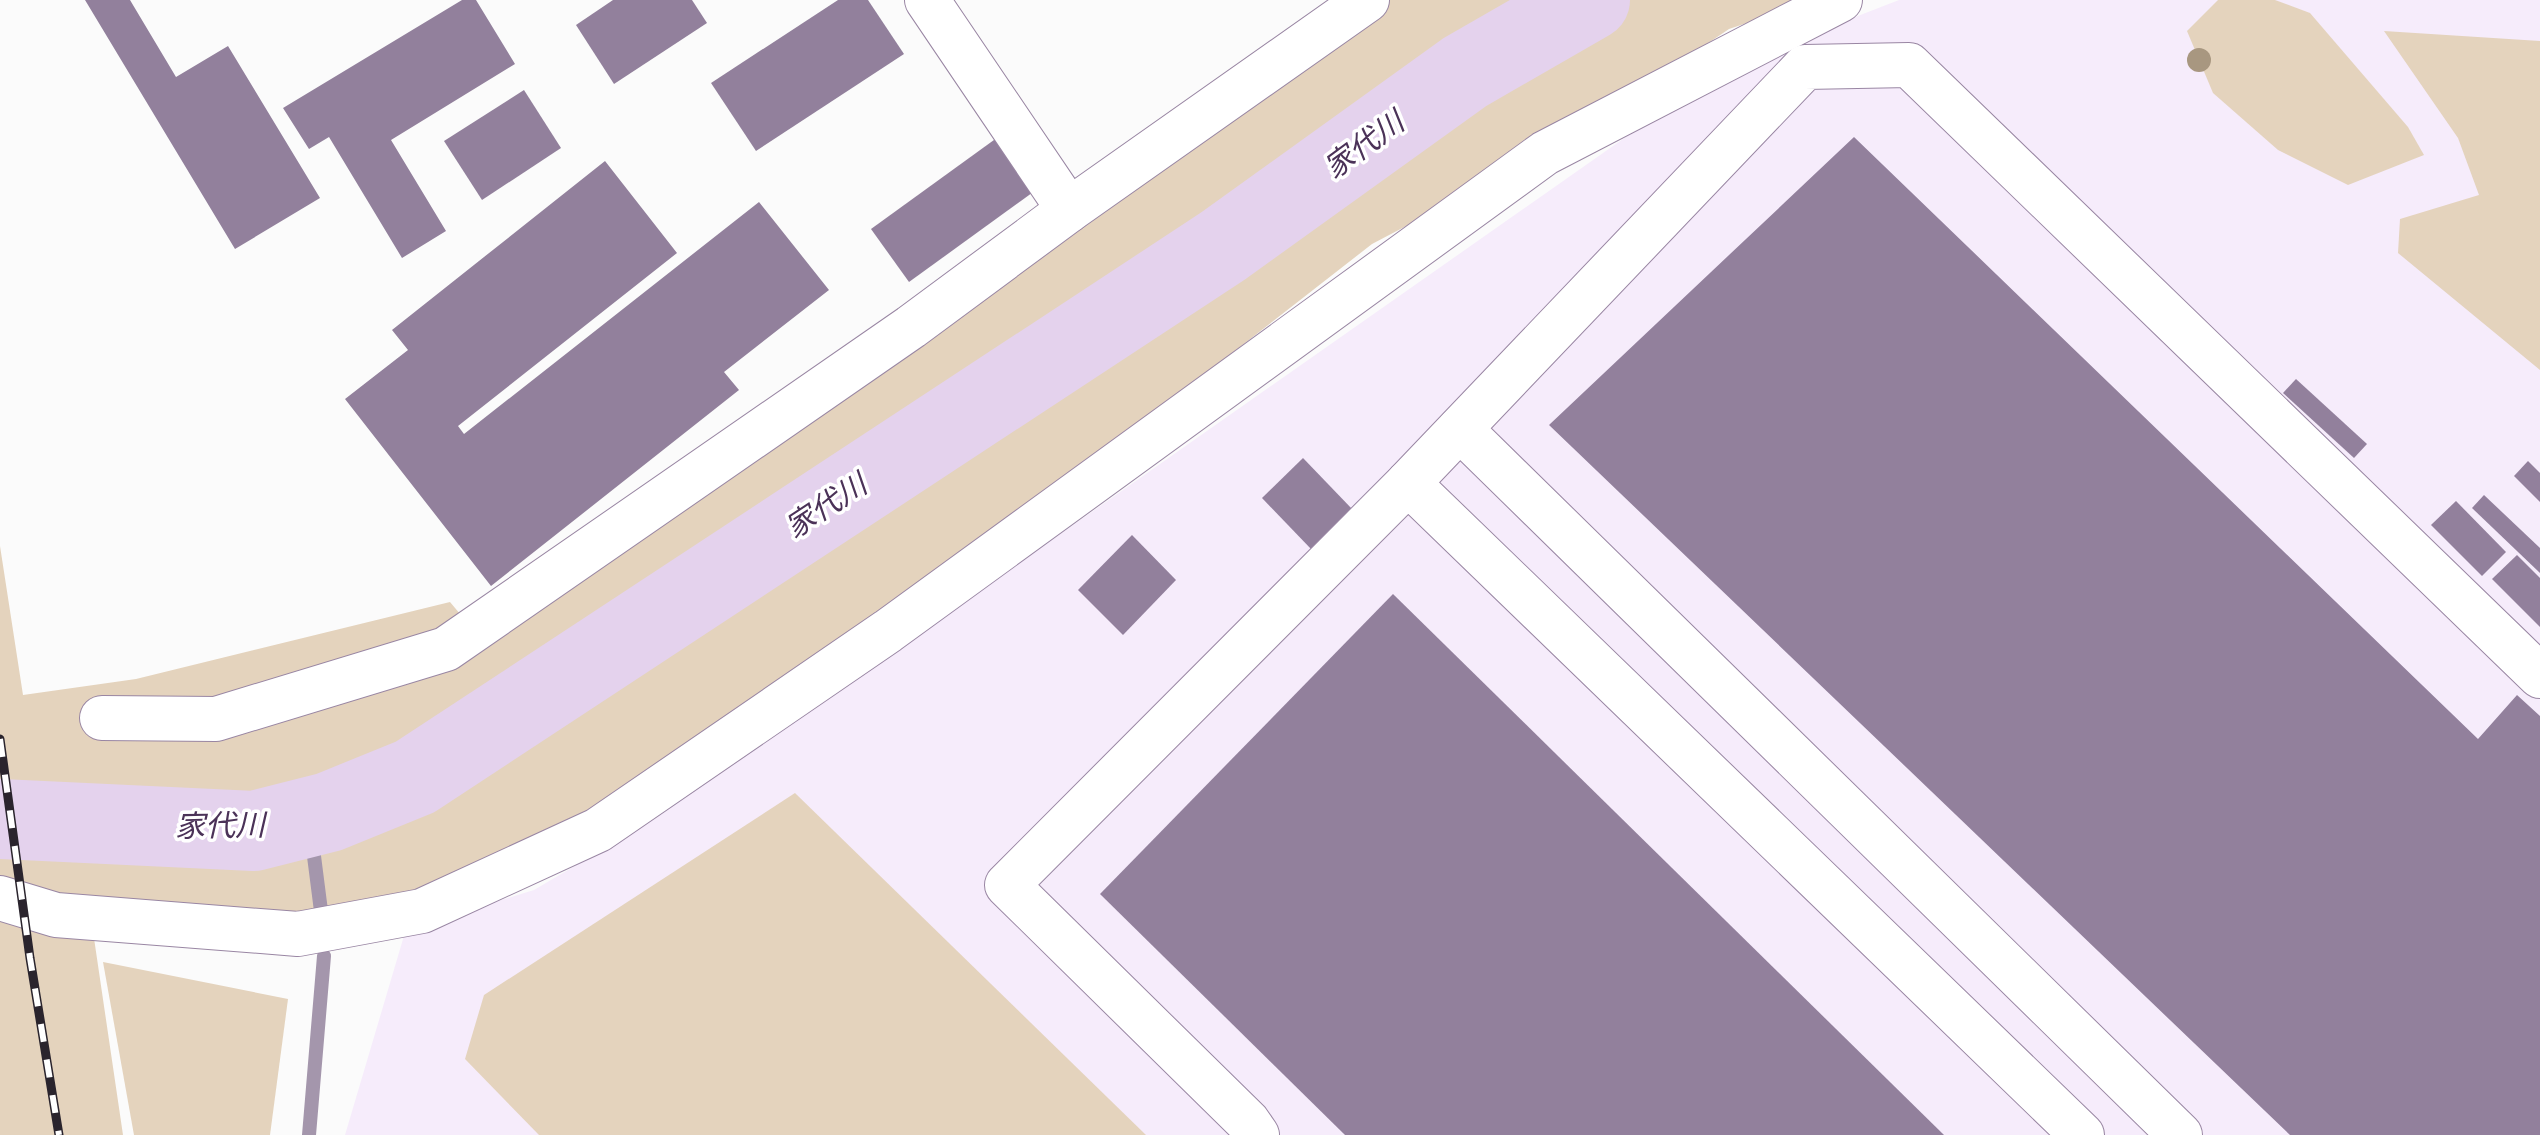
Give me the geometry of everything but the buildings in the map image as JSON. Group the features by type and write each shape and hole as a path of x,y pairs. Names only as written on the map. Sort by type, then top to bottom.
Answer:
{"street":[{"path":"927,0 1069,210"},
{"path":"102,718 216,719 446,649 911,327 1069,210 1367,0"},
{"path":"0,898 56,915 298,934 422,911 598,830 888,631 1545,153 1840,0"},
{"path":"1257,1135 1248,1122 1007,885 1408,483 1805,67 1909,65 2540,676"},
{"path":"1460,429 2180,1135"},
{"path":"1408,483 2082,1135"}],"shaded area":[{"path":"1344,0 1816,0 1729,29 1545,153 1372,244 791,697 458,893 230,924 90,911 123,1135 0,1135 0,546 23,695 136,679 450,602 482,640"},
{"path":"1899,0 2540,0 2540,1135 345,1135 406,929 534,890 653,820 1724,68"},
{"path":"2218,0 2275,0 2310,13 2408,127 2424,155 2348,185 2278,150 2213,93 2187,31"},
{"path":"2384,31 2540,41 2540,370 2398,253 2400,219 2479,195 2458,138"},
{"path":"795,793 1146,1135 539,1135 465,1059 484,995"},
{"path":"103,962 288,999 270,1135 134,1135"}],"waterway":[{"name":"家代川","path":"0,819 254,831 329,812 415,777 1223,246 1465,72 1590,0"},
{"path":"309,817 321,911"},
{"path":"309,1135 324,956"}],"railway":[{"path":"0,739 30,958 59,1135"}]}
